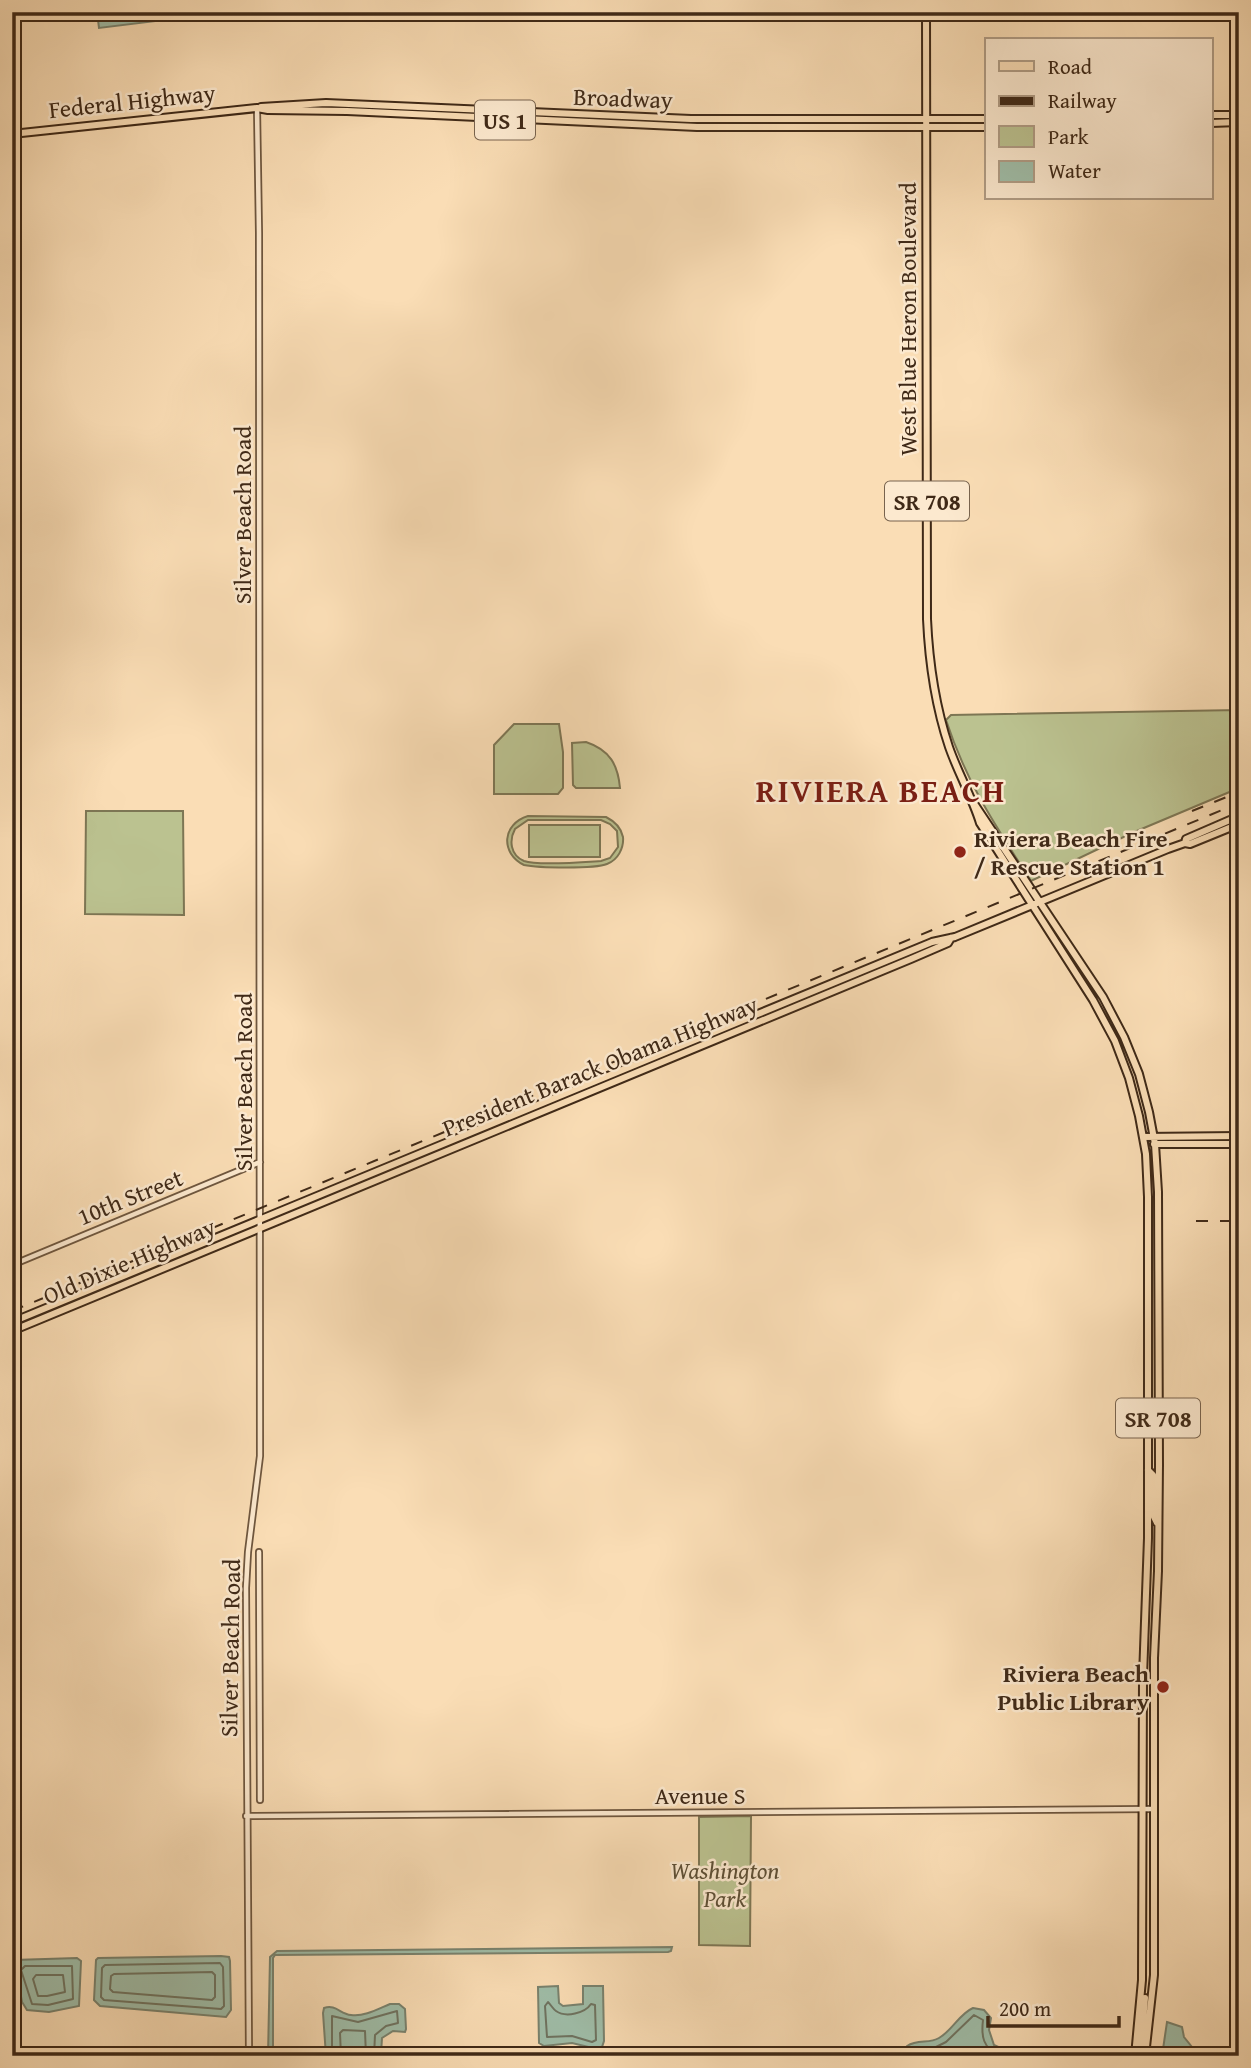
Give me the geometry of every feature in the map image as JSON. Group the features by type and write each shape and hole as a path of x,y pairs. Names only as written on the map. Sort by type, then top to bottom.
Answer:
{"main road":[{"name":"West Blue Heron Boulevard","path":"926,12 928,648 933,687 957,768 974,803 1036,903 1115,1041 1132,1088 1144,1140 1148,1197 1148,1470 1143,1678 1141,1994 1137,2056"},
{"name":"Broadway","path":"258,108 268,105 326,103 632,118 985,127"},
{"path":"347,111 352,108 384,110 391,105"},
{"name":"Broadway","path":"258,108 616,125 786,128 926,124 985,119"},
{"name":"Federal Highway","path":"12,134 258,108"},
{"path":"451,116 465,110"},
{"path":"1212,115 1239,115"},
{"path":"786,128 792,125 823,125 828,121"},
{"path":"1212,123 1239,122"},
{"name":"President Barack Obama Highway","path":"1185,843 1186,839 1239,816"},
{"name":"President Barack Obama Highway","path":"261,1224 911,959 948,943 951,938 1036,903 1239,824"},
{"name":"West Blue Heron Boulevard","path":"1036,903 1102,997 1124,1037 1141,1083 1154,1140 1158,1192 1159,1464 1154,1655 1154,1975 1145,2056"},
{"path":"1144,1140 1239,1136"},
{"path":"1154,1140 1239,1144"},
{"name":"Old Dixie Highway","path":"12,1322 261,1224"},
{"name":"Old Dixie Highway","path":"12,1331 261,1224"},
{"path":"1148,1415 1152,1418 1153,1458 1159,1464"},
{"path":"1148,1470 1153,1475 1154,1517 1158,1525"}],"street":[{"name":"Silver Beach Road","path":"249,2056 246,1588 260,1456 258,108"},
{"name":"10th Street","path":"12,1265 260,1162"},
{"name":"Silver Beach Road","path":"260,1552 260,1800"},
{"name":"Avenue S","path":"246,1816 1153,1809"}],"green space":[{"path":"1239,710 1239,788 1132,833 1031,881 973,784 946,720 951,715"},
{"path":"514,724 559,724 563,752 563,788 558,794 494,794 494,745"},
{"path":"586,742 601,749 611,759 620,788 576,788 573,785 572,743"},
{"path":"86,811 183,811 184,915 85,914"},
{"path":"528,816 606,817 621,830 623,837 620,853 614,860 601,866 566,868 524,865 511,853 507,839 513,825","holes":["528,820 601,820 617,831 618,847 610,858 601,861 540,863 524,861 513,851 512,838 515,829"]},
{"path":"529,825 600,825 600,857 529,857"},
{"name":"Washington Park","path":"751,1816 750,1946 699,1945 699,1817"}],"water":[{"path":"97,12 196,12 197,16 99,28"},
{"path":"672,1947 668,1952 275,1955 273,2056 268,2056 270,1957 277,1951"},
{"path":"229,1957 230,1961 231,2010 226,2017 100,2006 94,2000 98,1958"},
{"path":"77,1958 81,1961 79,2006 49,2012 27,2010 22,2002 14,1960"},
{"path":"558,1986 559,2003 563,2006 583,2004 583,1986 603,1986 604,2041 601,2050 572,2043 544,2046 539,2043 538,1987"},
{"path":"390,2004 399,2004 405,2009 406,2029 405,2032 393,2031 382,2038 381,2054 326,2056 324,2008 332,2007 347,2014 361,2015"},
{"path":"973,2008 984,2010 991,2018 989,2030 994,2045 1018,2056 905,2056 907,2046 939,2038"},
{"path":"1167,2022 1182,2027 1184,2037 1192,2047 1191,2056 1162,2056"}],"railway":[{"path":"1192,811 1239,792"},
{"path":"12,1311 1239,803"},
{"path":"1196,1221 1239,1221"}],"place":[{"name":"Riviera Beach Fire / Rescue Station 1","path":"960,852"},
{"name":"Riviera Beach Public Library","path":"1163,1687"}],"district":[{"name":"RIVIERA BEACH","path":"881,790"}]}
